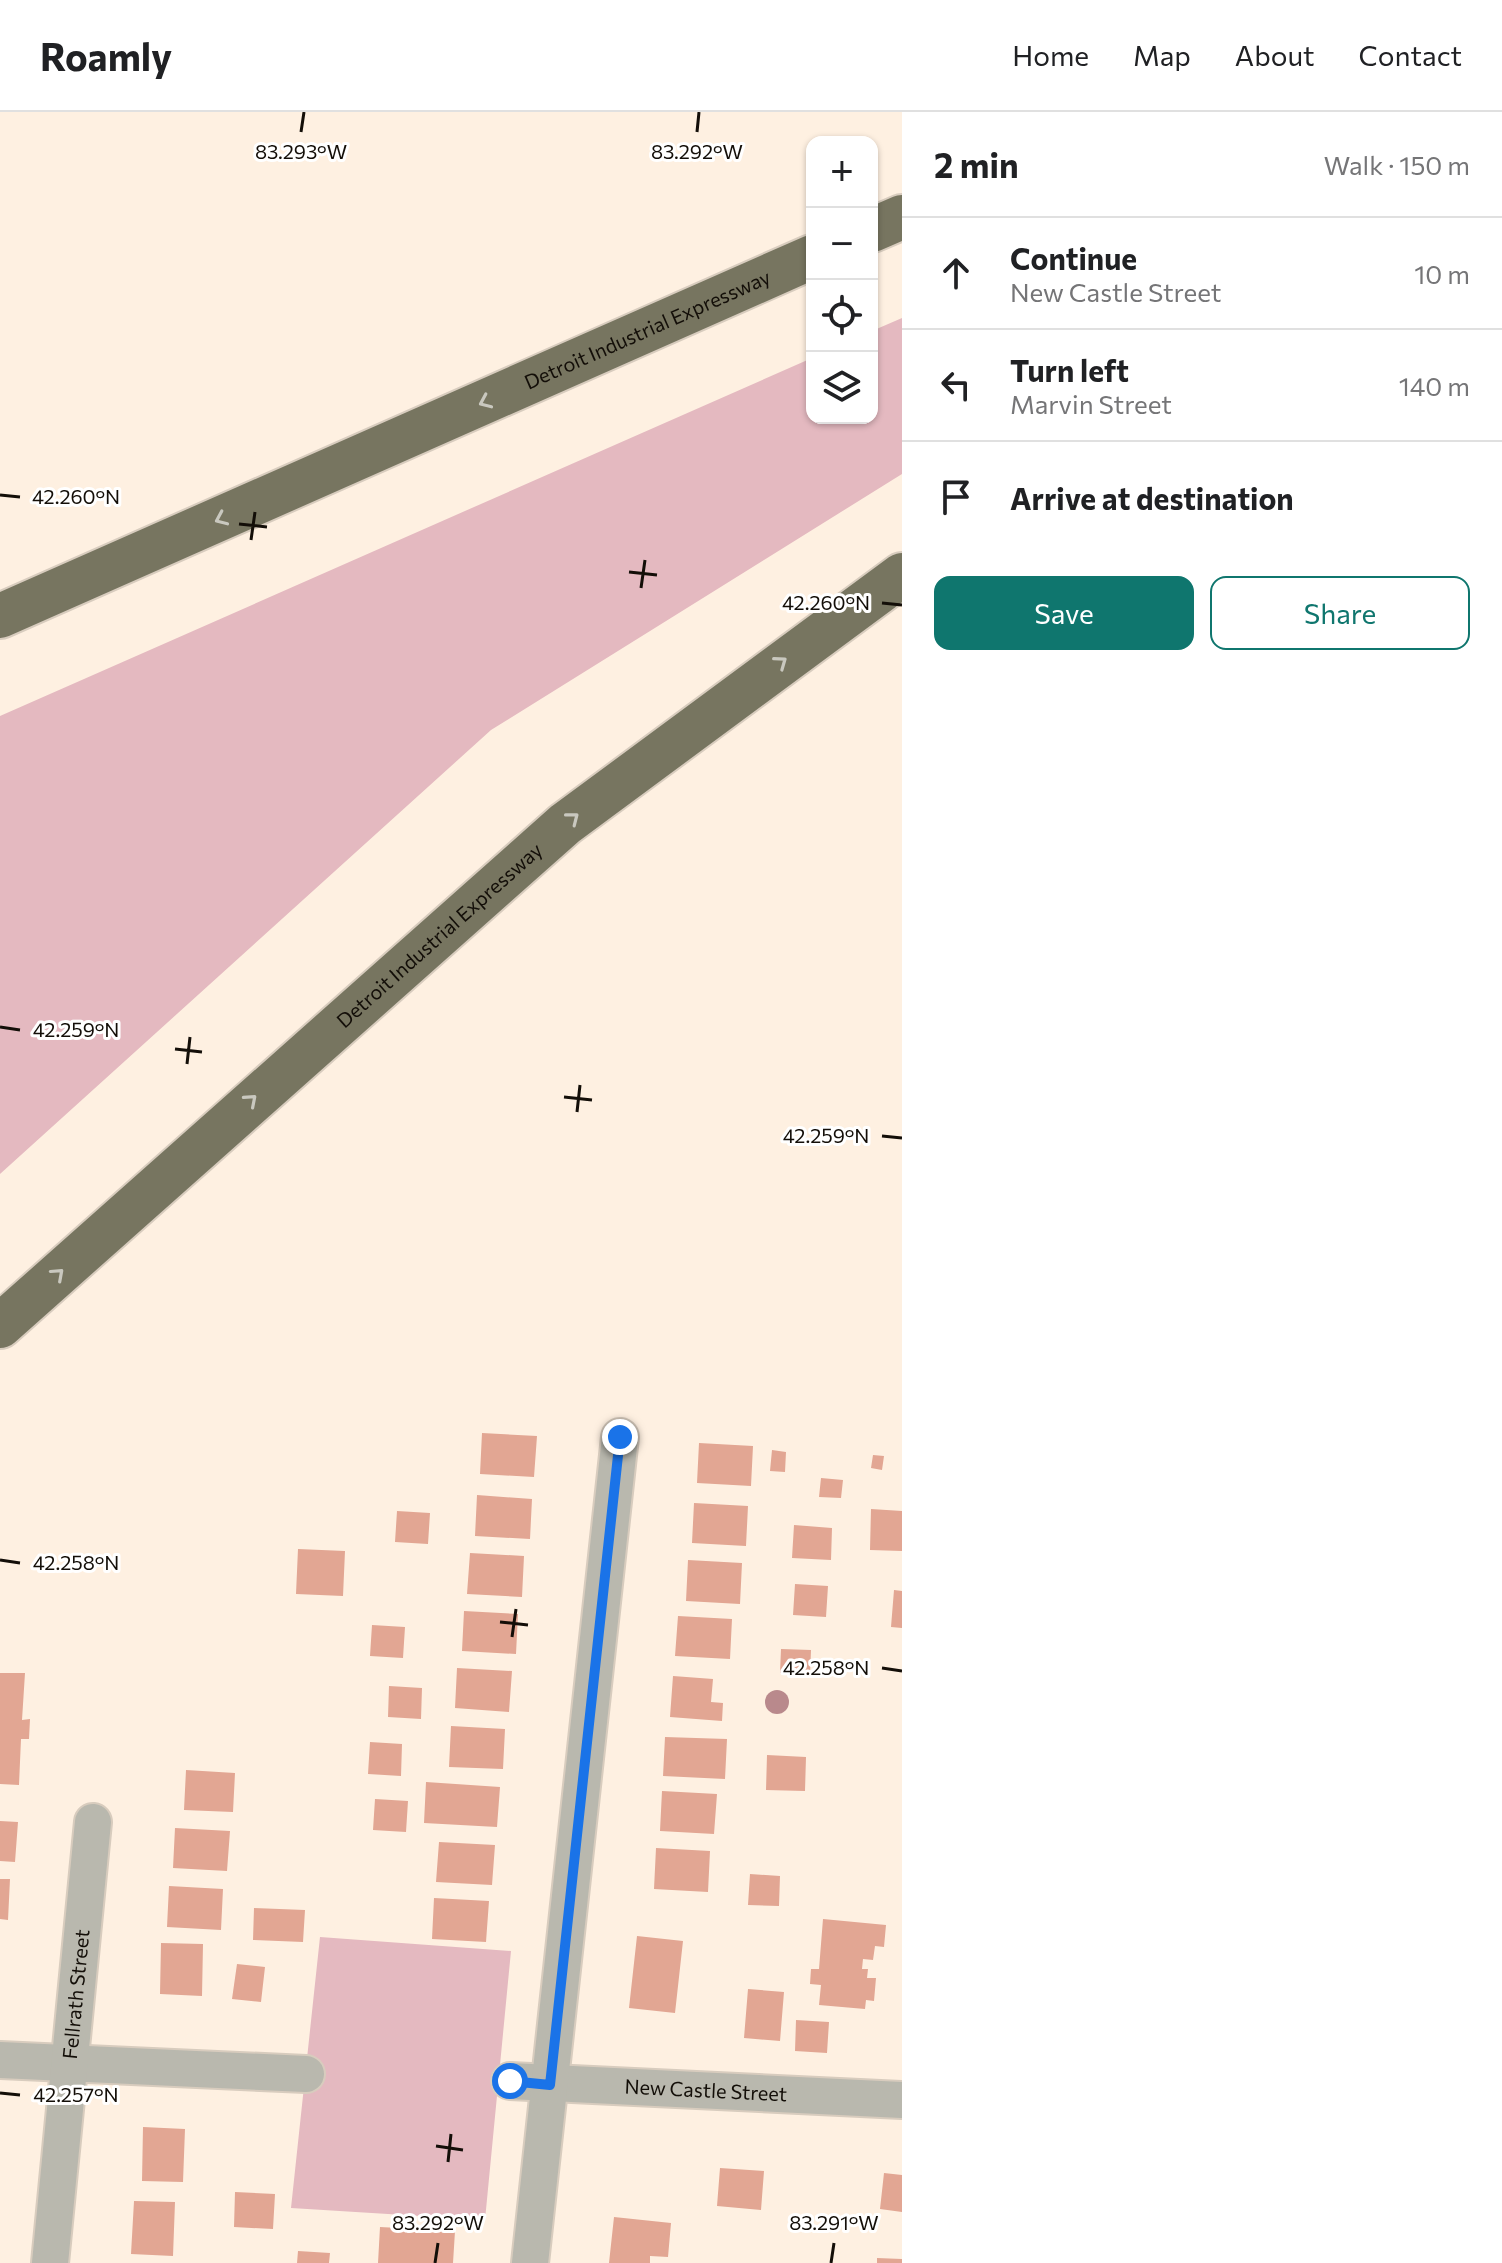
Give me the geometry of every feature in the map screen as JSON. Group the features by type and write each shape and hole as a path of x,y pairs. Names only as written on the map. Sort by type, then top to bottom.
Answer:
{"highway":[{"path":"878,227 902,217"},
{"name":"Detroit Industrial Expressway","path":"0,616 806,260"},
{"name":"Detroit Industrial Expressway","path":"0,1326 565,824 902,575"}],"street":[{"path":"530,2263 620,1437"},
{"name":"Fellrath Street","path":"50,2263 93,1822"},
{"path":"0,2060 306,2074"},
{"name":"New Castle Street","path":"510,2081 902,2100"}],"shaded area":[{"path":"902,318 902,474 491,730 0,1174 0,716 806,361 806,424 878,424 878,328"},
{"path":"320,1937 511,1951 485,2220 291,2208"}],"building":[{"path":"482,1433 537,1436 534,1477 480,1474"},
{"path":"699,1443 753,1446 751,1486 697,1483"},
{"path":"772,1450 786,1452 785,1472 770,1471"},
{"path":"873,1455 884,1456 882,1470 871,1468"},
{"path":"821,1478 843,1480 841,1498 819,1497"},
{"path":"477,1495 532,1499 530,1539 475,1536"},
{"path":"694,1503 748,1506 746,1546 692,1543"},
{"path":"871,1509 902,1511 902,1551 870,1550"},
{"path":"397,1511 430,1513 428,1544 395,1542"},
{"path":"794,1525 832,1528 831,1560 792,1558"},
{"path":"298,1549 345,1551 343,1596 296,1594"},
{"path":"470,1553 524,1556 522,1597 467,1594"},
{"path":"688,1560 742,1563 740,1604 686,1601"},
{"path":"795,1584 828,1586 826,1617 793,1615"},
{"path":"894,1590 902,1591 902,1628 891,1627"},
{"path":"464,1611 518,1614 516,1654 462,1651"},
{"path":"678,1616 732,1619 730,1659 675,1656"},
{"path":"372,1625 405,1627 403,1658 370,1656"},
{"path":"781,1649 811,1650 810,1675 780,1673"},
{"path":"457,1668 512,1671 509,1712 455,1708"},
{"path":"0,1673 25,1673 22,1720 30,1719 29,1739 21,1739 19,1785 0,1784"},
{"path":"673,1676 713,1679 711,1702 723,1703 722,1721 670,1717"},
{"path":"389,1686 422,1688 421,1719 388,1717"},
{"path":"451,1726 505,1729 503,1769 449,1767"},
{"path":"665,1737 727,1739 725,1779 663,1776"},
{"path":"370,1742 402,1744 401,1776 368,1774"},
{"path":"767,1755 806,1757 805,1791 766,1790"},
{"path":"186,1770 235,1773 233,1812 184,1810"},
{"path":"426,1782 500,1787 497,1827 424,1823"},
{"path":"662,1791 717,1794 714,1834 660,1831"},
{"path":"375,1799 408,1801 406,1832 373,1830"},
{"path":"0,1821 18,1822 15,1862 0,1861"},
{"path":"175,1828 230,1831 227,1871 173,1868"},
{"path":"439,1842 495,1845 492,1885 436,1882"},
{"path":"656,1848 710,1851 708,1892 654,1889"},
{"path":"750,1874 780,1876 779,1906 748,1905"},
{"path":"0,1879 10,1879 8,1920 0,1919"},
{"path":"169,1886 223,1889 221,1930 167,1927"},
{"path":"434,1898 489,1901 486,1942 432,1939"},
{"path":"254,1908 305,1910 303,1942 253,1940"},
{"path":"823,1919 886,1925 884,1947 875,1946 873,1960 863,1959 862,1969 868,1969 867,1978 876,1978 874,2001 866,2000 865,2009 819,2005 821,1985 810,1984 811,1969 819,1969"},
{"path":"637,1936 683,1941 675,2013 629,2008"},
{"path":"161,1943 203,1944 202,1996 160,1994"},
{"path":"237,1964 265,1967 261,2002 232,1999"},
{"path":"748,1989 784,1992 780,2041 744,2038"},
{"path":"796,2020 829,2022 827,2053 795,2051"},
{"path":"143,2127 185,2129 183,2182 142,2181"},
{"path":"720,2168 764,2171 761,2210 717,2206"},
{"path":"884,2173 902,2175 902,2212 880,2209"},
{"path":"235,2192 275,2194 273,2229 234,2227"},
{"path":"134,2201 175,2202 173,2256 131,2254"},
{"path":"614,2217 671,2223 668,2257 650,2256 650,2263 609,2263"},
{"path":"380,2227 455,2231 453,2263 378,2263"},
{"path":"298,2251 330,2253 329,2263 297,2263"},
{"path":"877,2258 902,2259 902,2263 877,2263"}],"route":[{"path":"510,2081 550,2085 620,1437"}]}
